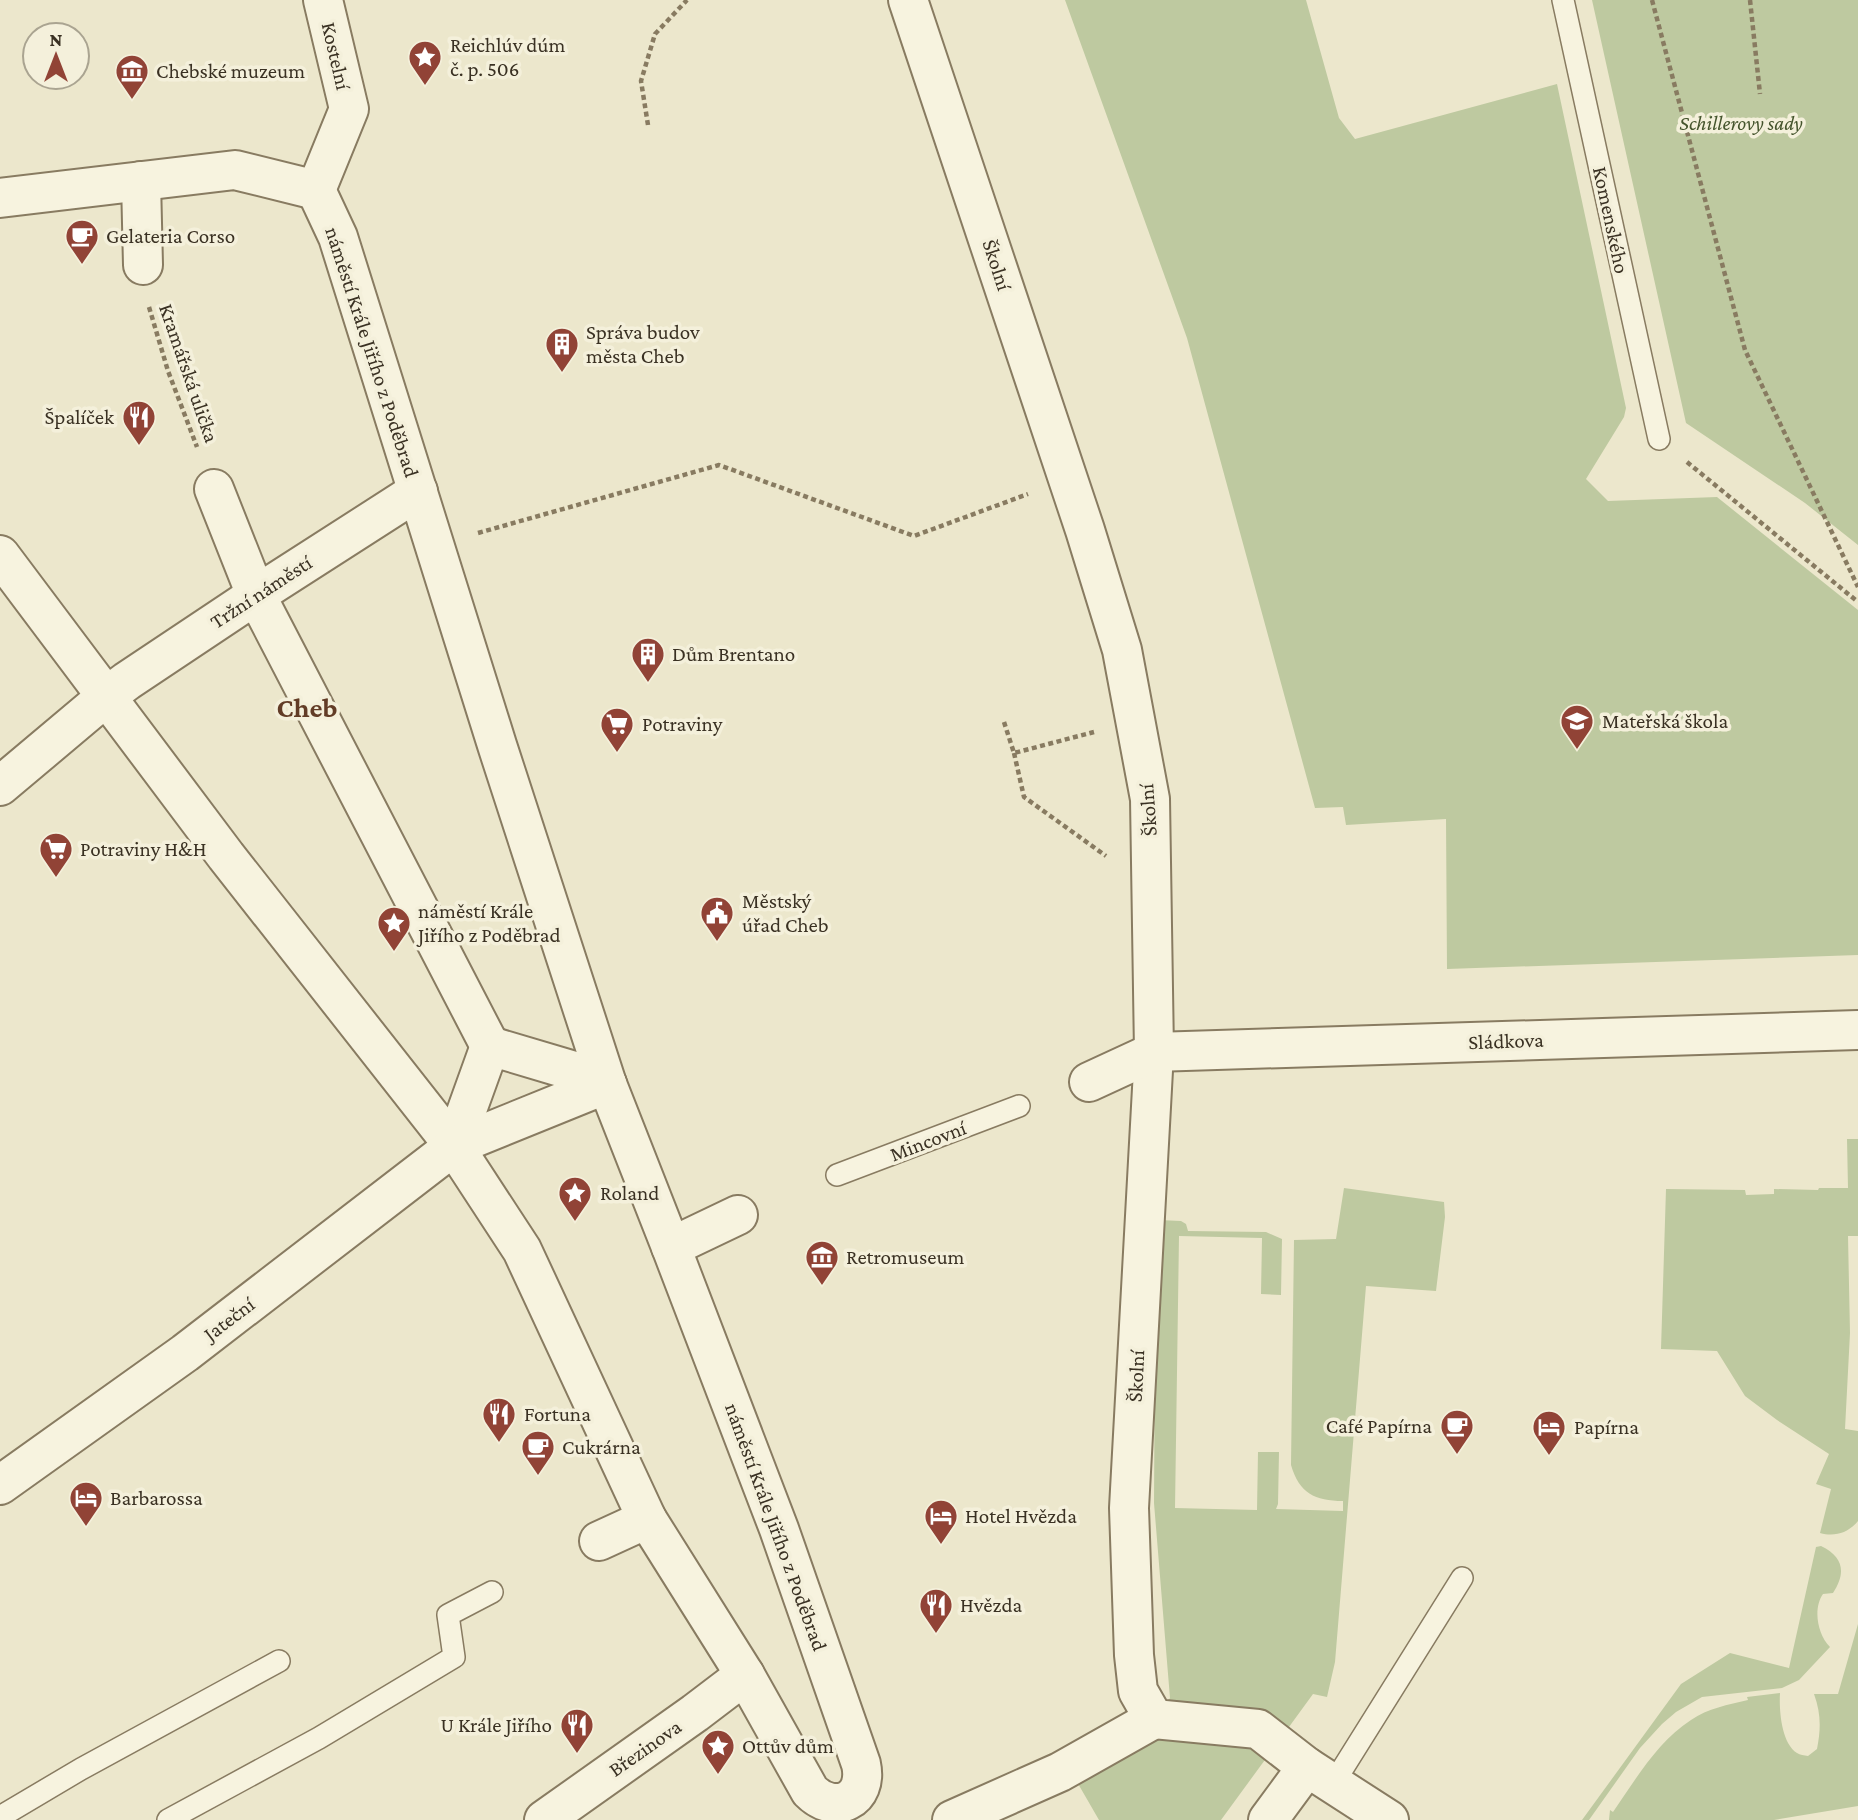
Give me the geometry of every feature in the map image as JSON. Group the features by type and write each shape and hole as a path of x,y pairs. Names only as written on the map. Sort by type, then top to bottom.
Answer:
{"street":[{"name":"Kostelní","path":"316,190 349,109 323,0"},
{"name":"Školní","path":"908,0 1122,650 1150,799 1154,1052 1129,1508 1134,1655 1138,1691 1154,1719"},
{"path":"0,198 235,170 316,190"},
{"path":"141,181 143,265"},
{"name":"náměstí Krále Jiřího z Poděbrad","path":"0,555 226,856 454,1146 522,1250 647,1519 745,1675 810,1791 825,1802 846,1811 862,1782 861,1765 779,1529 607,1084 338,237 316,190"},
{"path":"214,489 256,595 490,1046 574,1071 607,1084"},
{"name":"Tržní náměstí","path":"107,696 256,595 418,491"},
{"path":"0,786 107,696"},
{"name":"Sládkova","path":"1154,1052 1858,1030"},
{"path":"454,1146 490,1046"},
{"path":"1089,1082 1154,1052"},
{"path":"454,1146 607,1084"},
{"name":"Jateční","path":"0,1485 185,1353 454,1146"},
{"path":"671,1247 738,1216"},
{"path":"599,1541 647,1519"},
{"name":"Březinova","path":"544,1820 745,1675"},
{"path":"952,1820 1060,1772 1154,1719 1258,1728 1320,1776 1389,1820"},
{"path":"1268,1820 1320,1776"}],"lane":[{"name":"Komenského","path":"1563,0 1659,439"},
{"name":"Mincovní","path":"837,1175 1019,1106"},
{"path":"1320,1776 1462,1578"},
{"path":"168,1820 319,1738 454,1657 448,1615 492,1592"},
{"path":"0,1817 80,1769 279,1661"}],"path":[{"path":"648,125 642,81 655,34 687,0"},
{"path":"1652,0 1745,349 1858,587"},
{"path":"1750,0 1760,94"},
{"name":"Kramářská ulička","path":"143,265 149,307 168,371 214,489"},
{"path":"1659,439 1858,602"},
{"path":"434,546 719,465 914,536 1068,480"},
{"path":"1014,753 1135,720"},
{"path":"1004,722 1024,797 1124,868 1152,872"}],"green space":[{"path":"1065,0 1306,0 1339,118 1355,139 1557,84 1626,408 1624,417 1586,479 1608,501 1717,497 1858,610 1858,955 1447,969 1446,819 1346,825 1343,807 1315,808 1187,338"},
{"name":"Schillerovy sady","path":"1592,0 1858,0 1858,545 1805,503 1686,423"},
{"path":"1847,1139 1858,1139 1858,1236 1848,1236 1850,1333 1845,1429 1858,1431 1858,1521 1846,1531 1831,1534 1820,1533 1831,1489 1816,1484 1829,1454 1745,1396 1717,1351 1661,1349 1666,1189 1745,1190 1746,1195 1774,1194 1774,1189 1848,1188"},
{"path":"1156,1161 1159,1220 1181,1221 1186,1224 1188,1231 1266,1232 1282,1239 1281,1295 1261,1294 1262,1238 1179,1236 1175,1508 1257,1510 1258,1452 1279,1452 1276,1509 1343,1511 1343,1501 1316,1497 1304,1489 1294,1475 1291,1465 1294,1240 1336,1239 1344,1188 1444,1202 1445,1217 1436,1291 1366,1286 1335,1662 1327,1697 1313,1694 1221,1820 1099,1820 1073,1775 1155,1721 1170,1698 1154,1503"},
{"path":"1821,1546 1838,1560 1841,1572 1833,1593 1823,1594 1818,1606 1819,1628 1830,1647 1799,1680 1782,1688 1702,1697 1676,1712 1640,1748 1589,1820 1582,1820 1681,1684 1730,1653 1789,1668 1816,1547"},
{"path":"1858,1624 1858,1806 1774,1820 1609,1820 1610,1810 1613,1812 1648,1762 1679,1729 1704,1713 1748,1700 1747,1697 1780,1693 1782,1725 1787,1742 1798,1754 1808,1756 1817,1749 1820,1721 1814,1694 1838,1694"}],"place":[{"name":"Reichlúv dúm č. p. 506","path":"425,87"},
{"name":"Chebské muzeum","path":"132,101"},
{"name":"Gelateria Corso","path":"82,266"},
{"name":"Správa budov města Cheb","path":"562,374"},
{"name":"Špalíček","path":"139,447"},
{"name":"Dům Brentano","path":"648,684"},
{"name":"Mateřská škola","path":"1577,751"},
{"name":"Potraviny","path":"617,754"},
{"name":"Potraviny H&H","path":"56,879"},
{"name":"Městský úřad Cheb","path":"717,943"},
{"name":"náměstí Krále Jiřího z Poděbrad","path":"394,953"},
{"name":"Roland","path":"575,1223"},
{"name":"Retromuseum","path":"822,1287"},
{"name":"Fortuna","path":"499,1444"},
{"name":"Café Papírna","path":"1457,1456"},
{"name":"Papírna","path":"1549,1457"},
{"name":"Cukrárna","path":"538,1477"},
{"name":"Barbarossa","path":"86,1528"},
{"name":"Hotel Hvězda","path":"941,1546"},
{"name":"Hvězda","path":"936,1635"},
{"name":"U Krále Jiřího","path":"577,1755"},
{"name":"Ottův dům","path":"718,1776"}],"district":[{"name":"Cheb","path":"307,707"}]}
